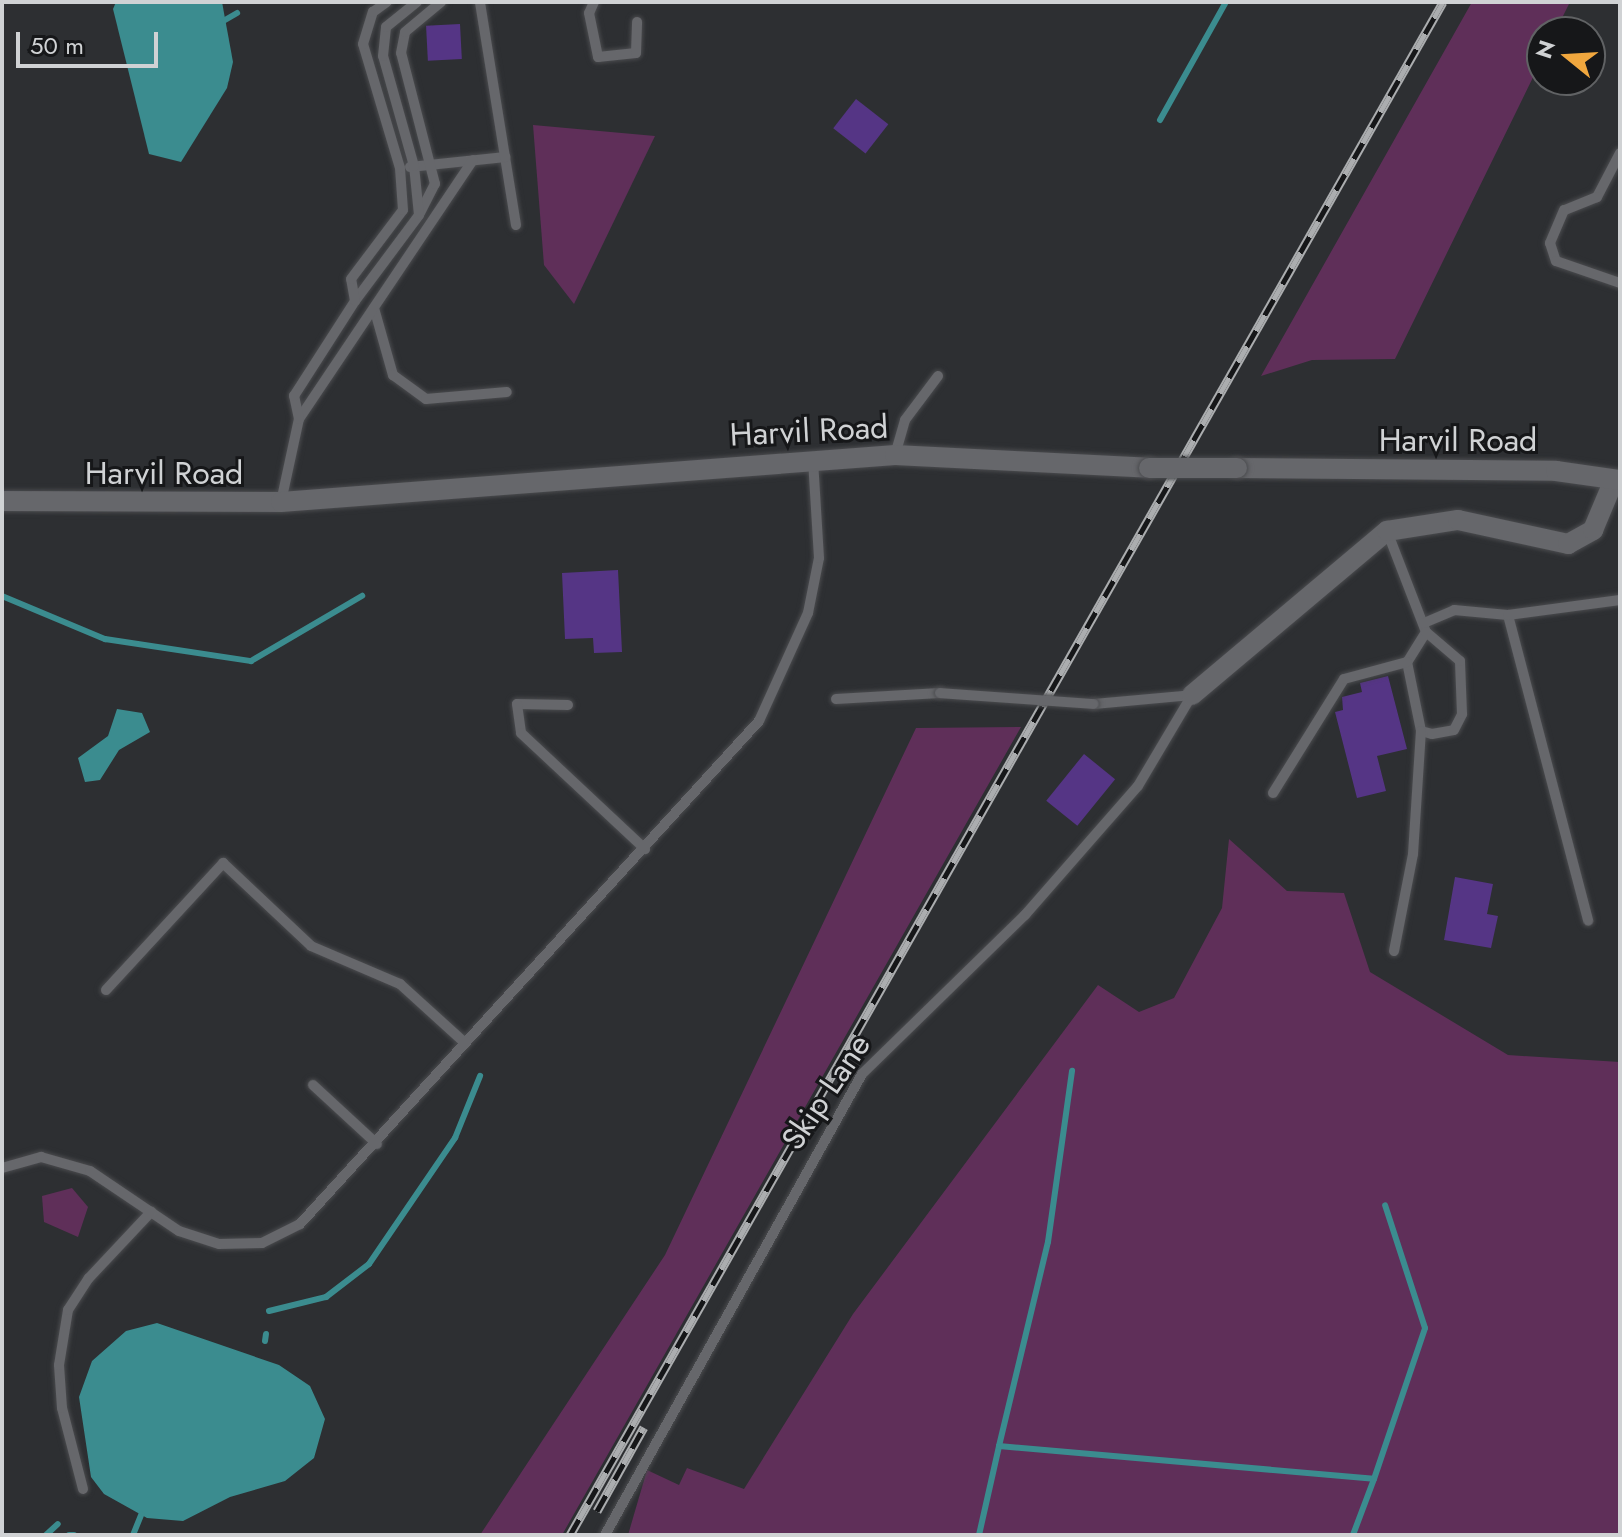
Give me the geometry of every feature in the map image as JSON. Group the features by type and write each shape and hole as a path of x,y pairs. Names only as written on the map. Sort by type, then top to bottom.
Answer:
{"street":[{"name":"Harvil Road","path":"11,502 281,502 529,485 812,458 895,455 1149,468 1556,471 1617,480"},
{"path":"1192,695 1387,531 1458,520 1568,544 1593,530 1617,480"}],"lane":[{"path":"355,301 351,279 403,210 400,168 363,44 373,12 387,2"},
{"path":"417,2 386,27 383,56 414,166 419,215"},
{"path":"299,419 294,396 355,301 419,215 435,184 401,53 405,32 441,2"},
{"path":"480,2 516,225"},
{"path":"594,2 589,13 598,57 636,53 637,22"},
{"path":"1620,153 1597,197 1564,210 1550,243 1556,261 1620,283"},
{"path":"400,168 505,157"},
{"path":"281,502 299,419 473,160"},
{"path":"374,308 393,375 426,399 507,392"},
{"path":"895,455 905,420 938,376"},
{"path":"2,1168 41,1157 90,1171 179,1231 219,1244 262,1243 300,1224 377,1144 759,721 791,661 819,558 812,458"},
{"path":"1387,531 1425,628 1460,661 1462,714 1454,730 1421,731"},
{"path":"1394,951 1413,854 1421,731 1407,662 1425,628 1454,610 1508,615 1620,600"},
{"path":"1508,615 1588,921"},
{"path":"1273,793 1344,679 1407,662"},
{"path":"836,699 940,693 1094,704 1192,695"},
{"name":"Skip Lane","path":"605,1535 862,1074 994,948 1128,798 1192,695"},
{"path":"568,705 517,704 521,733 645,849"},
{"path":"106,990 223,863 311,946 400,984 465,1043"},
{"path":"313,1085 377,1144"},
{"path":"83,1489 62,1408 59,1365 68,1310 89,1278 151,1212"}],"shaded area":[{"path":"1472,2 1570,2 1563,16 1526,16 1526,92 1395,359 1312,360 1261,376"},
{"path":"533,125 655,136 574,304 544,265"},
{"path":"1021,727 562,1535 480,1535 665,1255 916,728"},
{"path":"1229,839 1287,891 1344,893 1370,972 1508,1055 1620,1062 1620,1535 628,1535 647,1470 679,1485 687,1468 744,1489 853,1314 1098,985 1139,1012 1174,998 1222,908"},
{"path":"72,1188 88,1207 78,1237 44,1222 42,1196"}],"water":[{"path":"116,2 222,2 233,62 227,88 181,162 149,154 113,9"},
{"path":"117,709 142,713 150,732 119,750 100,780 85,782 78,758 108,736"},
{"path":"157,1323 279,1365 310,1386 325,1419 314,1458 285,1481 230,1497 183,1521 147,1518 104,1494 91,1477 79,1397 92,1361 126,1331"}],"building":[{"path":"460,24 462,59 428,61 426,26"},
{"path":"856,99 888,124 866,153 833,128"},
{"path":"618,570 622,652 594,653 593,638 565,639 562,573"},
{"path":"1388,676 1407,749 1377,756 1386,791 1357,798 1335,712 1343,710 1342,697 1362,692 1360,683"},
{"path":"1084,754 1115,779 1077,826 1046,801"},
{"path":"1455,877 1493,884 1487,914 1498,916 1491,948 1444,940"}],"waterway":[{"path":"1160,120 1226,2"},
{"path":"225,20 237,13"},
{"path":"2,596 105,639 251,661 362,596"},
{"path":"999,1446 1048,1242 1072,1071"},
{"path":"269,1311 326,1297 369,1264 455,1138 480,1076"},
{"path":"1374,1479 1425,1328 1385,1205"},
{"path":"265,1341 266,1334"},
{"path":"979,1535 999,1446 1374,1479 1353,1535"},
{"path":"133,1535 141,1515"},
{"path":"46,1535 58,1524"},
{"path":"69,1535 74,1535"}],"railway":[{"path":"570,1535 1443,2"},
{"path":"597,1511 644,1427"}]}
